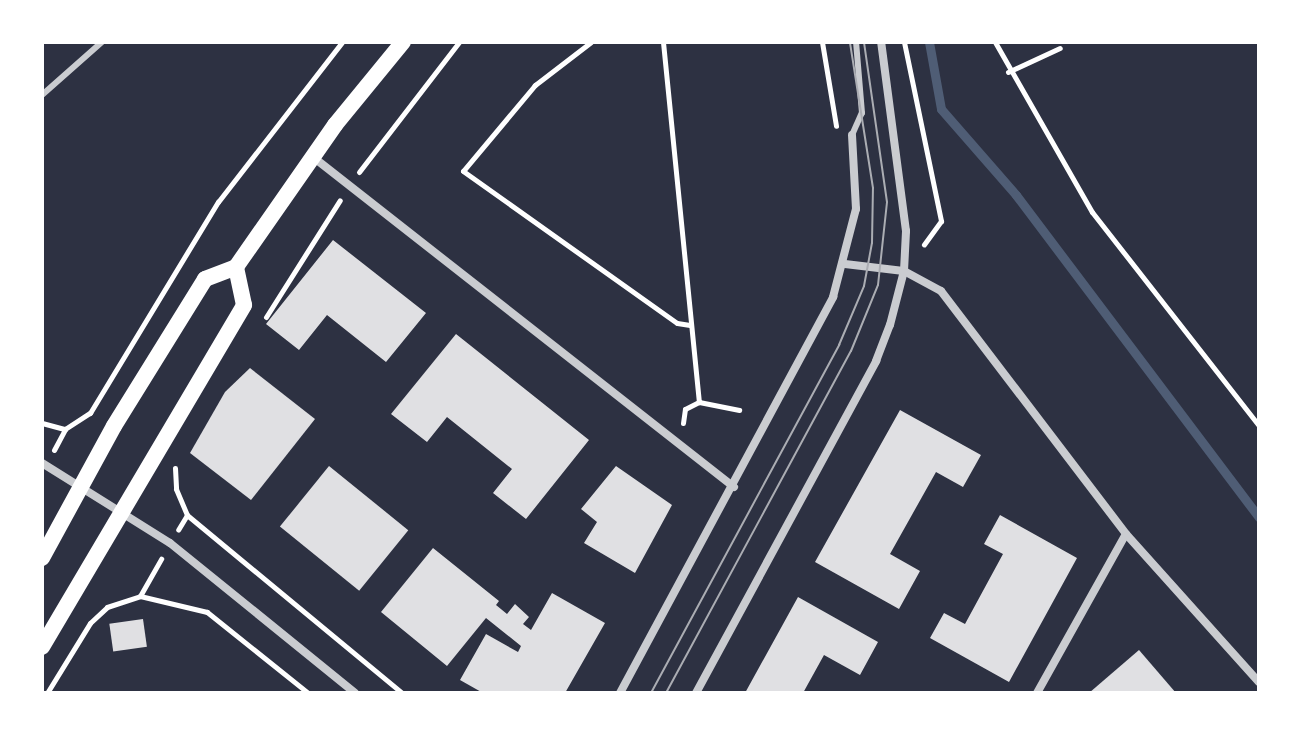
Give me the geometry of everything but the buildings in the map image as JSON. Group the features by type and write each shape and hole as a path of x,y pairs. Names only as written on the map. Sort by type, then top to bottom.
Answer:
{"main road":[{"path":"42,558 81,486 205,279 236,267 312,156 403,42"},
{"path":"42,647 244,305 236,267"}],"street":[{"path":"696,693 876,361 904,271 905,196 881,42"},
{"path":"620,693 820,326 845,264 856,209 852,135"},
{"path":"312,156 734,487"},
{"path":"845,264 904,271 941,291 1126,534 1259,682"},
{"path":"42,463 122,510 175,546 355,693"},
{"path":"1037,693 1126,534"}],"lane":[{"path":"42,95 102,42"},
{"path":"852,135 862,113 856,42"}],"path":[{"path":"42,423 65,429 90,413 218,202 342,42"},
{"path":"363,167 459,42"},
{"path":"591,42 535,85 463,171 677,323 690,325"},
{"path":"663,42 699,402"},
{"path":"822,42 833,124"},
{"path":"904,42 941,221"},
{"path":"995,42 1008,72 1092,212 1259,426"},
{"path":"1008,72 1060,48"},
{"path":"826,72 841,70"},
{"path":"680,444 685,409 699,402 739,410"},
{"path":"175,462 176,489 187,515 402,693"},
{"path":"182,523 187,515"},
{"path":"140,596 150,578"},
{"path":"47,693 94,619 116,603 140,596 207,612 308,693"}],"waterway":[{"path":"929,42 941,109 1016,195 1259,518"}],"tram line":[{"path":"651,693 839,345 864,286 872,243 873,188 850,42"},
{"path":"666,693 851,351 878,285 887,202 864,42"}]}
